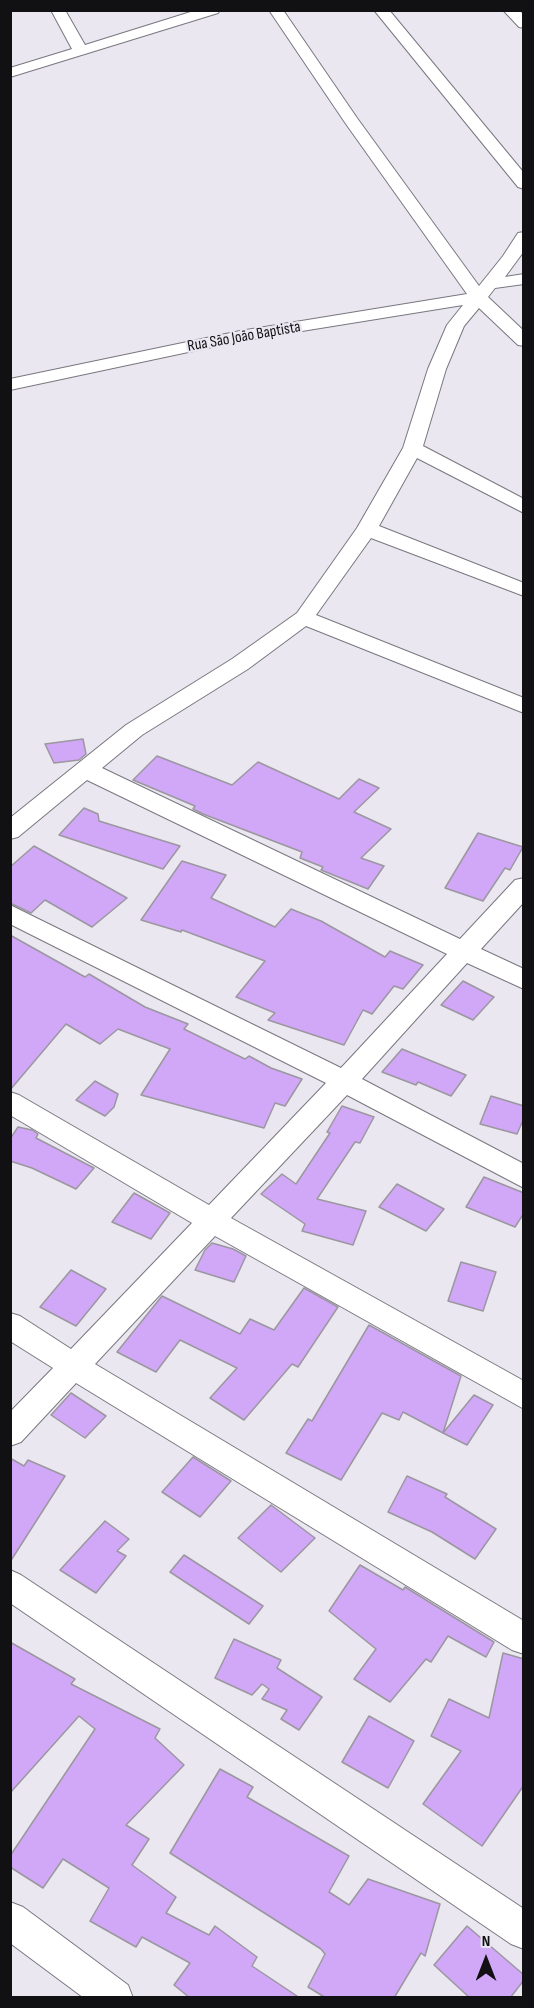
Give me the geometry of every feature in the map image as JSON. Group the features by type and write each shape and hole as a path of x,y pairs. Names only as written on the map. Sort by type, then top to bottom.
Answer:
{"street":[{"path":"58,10 81,52"},
{"path":"10,74 81,52 168,17 213,10"},
{"path":"276,10 351,121 524,341"},
{"path":"381,10 524,184"},
{"path":"510,10 524,24"},
{"path":"10,831 134,730 255,654 304,618 367,529 413,448 437,369 456,325 510,259 524,237"},
{"name":"Rua São João Baptista","path":"10,385 240,336 390,313 524,279"},
{"path":"413,448 524,507"},
{"path":"367,529 524,590"},
{"path":"304,618 524,706"},
{"path":"86,770 524,980"},
{"path":"10,1433 344,1081 524,886"},
{"path":"10,913 344,1081 524,1177"},
{"path":"10,1102 212,1221 524,1396"},
{"path":"10,1325 75,1367 524,1639"},
{"path":"10,1585 524,1931"},
{"path":"10,1920 116,1998"}],"building":[{"path":"83,739 86,754 79,760 54,763 45,744"},
{"path":"157,756 232,785 258,762 339,799 359,779 379,788 354,812 391,829 361,858 384,866 368,889 321,870 323,867 300,858 302,852 203,814 193,809 195,806 133,780"},
{"path":"84,808 98,814 99,821 180,846 163,869 59,835"},
{"path":"478,833 523,847 510,870 505,868 483,901 445,888"},
{"path":"34,846 127,898 92,927 45,900 31,913 10,903 10,867"},
{"path":"182,861 226,875 211,898 275,927 291,909 321,921 385,957 390,951 423,965 403,989 394,986 372,1014 363,1010 344,1045 268,1020 275,1013 236,997 265,961 182,930 181,932 141,920"},
{"path":"10,935 85,977 89,974 145,1007 188,1024 184,1029 245,1059 249,1056 271,1068 302,1079 285,1106 275,1103 264,1128 141,1095 170,1049 118,1029 100,1044 66,1024 10,1090"},
{"path":"463,981 494,997 473,1020 441,1005"},
{"path":"402,1049 466,1075 451,1096 418,1082 416,1085 382,1072"},
{"path":"95,1081 118,1094 114,1107 105,1116 76,1100"},
{"path":"491,1096 524,1106 524,1118 517,1134 480,1124"},
{"path":"342,1106 374,1117 360,1143 355,1142 317,1199 366,1211 353,1245 302,1231 305,1224 261,1194 282,1174 296,1184 330,1133 327,1132"},
{"path":"18,1127 32,1130 38,1134 36,1138 94,1168 76,1189 32,1168 10,1161 10,1139"},
{"path":"484,1177 524,1193 524,1213 515,1227 466,1207"},
{"path":"397,1184 444,1209 426,1231 379,1207"},
{"path":"134,1193 170,1213 151,1239 112,1222"},
{"path":"212,1243 233,1249 246,1256 234,1282 195,1270 205,1250"},
{"path":"461,1262 496,1272 483,1311 448,1301"},
{"path":"71,1270 106,1289 76,1326 40,1307"},
{"path":"304,1288 338,1307 298,1367 292,1364 244,1420 210,1398 237,1368 180,1340 156,1372 117,1352 162,1296 240,1334 250,1319 274,1330"},
{"path":"369,1325 461,1376 443,1433 403,1412 399,1420 382,1413 341,1480 286,1453 308,1419 312,1421"},
{"path":"71,1393 106,1416 85,1438 51,1415"},
{"path":"474,1395 493,1405 467,1445 443,1433"},
{"path":"193,1457 231,1481 200,1517 162,1492"},
{"path":"10,1458 24,1466 28,1460 65,1476 10,1562"},
{"path":"407,1476 447,1494 445,1497 496,1529 475,1559 432,1532 388,1512"},
{"path":"271,1505 315,1538 281,1572 238,1538"},
{"path":"105,1521 129,1539 117,1551 126,1556 96,1593 60,1570"},
{"path":"184,1555 263,1606 249,1624 170,1572"},
{"path":"360,1565 403,1590 405,1587 494,1642 486,1657 448,1636 431,1662 426,1659 390,1702 354,1679 376,1649 329,1611"},
{"path":"234,1639 281,1660 277,1668 322,1697 299,1730 281,1719 287,1710 262,1699 269,1689 262,1684 252,1695 215,1678"},
{"path":"10,1642 75,1679 71,1684 160,1729 155,1738 184,1765 126,1825 149,1839 132,1865 176,1897 166,1913 209,1935 215,1926 257,1957 252,1966 300,1998 190,1998 174,1985 190,1963 142,1937 136,1947 90,1921 109,1888 63,1859 43,1888 10,1867 10,1856 95,1729 79,1716 10,1793"},
{"path":"503,1653 524,1659 524,1785 482,1846 423,1804 461,1751 431,1736 449,1699 489,1718"},
{"path":"369,1716 414,1741 388,1788 342,1762"},
{"path":"220,1769 253,1787 247,1797 349,1856 329,1892 349,1905 368,1879 440,1904 425,1956 421,1953 394,1998 326,1998 308,1987 325,1954 321,1949 170,1853"},
{"path":"467,1926 524,1975 524,1980 510,1998 470,1998 434,1965"}]}
